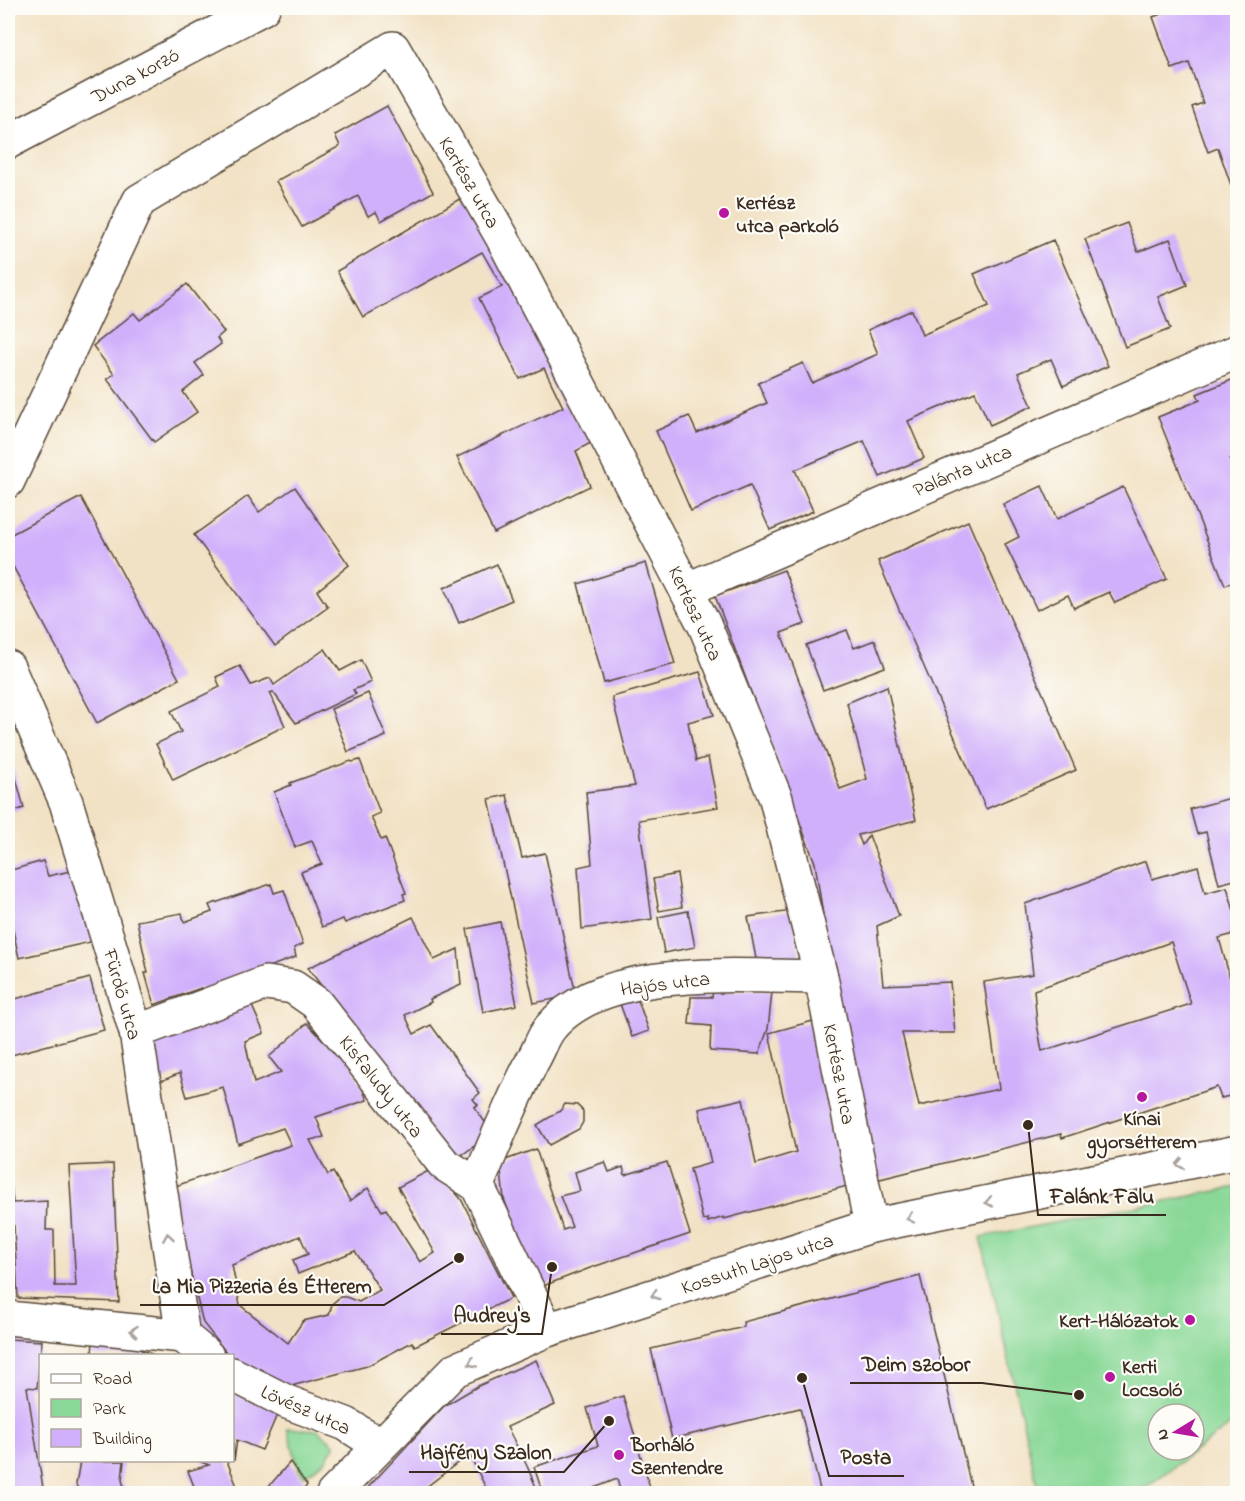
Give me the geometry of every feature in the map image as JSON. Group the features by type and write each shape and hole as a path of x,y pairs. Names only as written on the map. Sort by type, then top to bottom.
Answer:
{"street":[{"name":"Duna korzó","path":"8,142 263,8"},
{"name":"Kertész utca","path":"8,481 139,201 393,48 502,237 705,626 776,799 821,977 871,1227"},
{"name":"Palánta utca","path":"686,590 1238,351"},
{"name":"Fürdő utca","path":"8,667 66,802 136,1032 195,1346"},
{"name":"Hajós utca","path":"477,1185 521,1084 549,1029 565,1013 611,989 641,982 702,976 821,977"},
{"name":"Kisfaludy utca","path":"136,1032 266,983 293,987 316,1003 444,1164 477,1185"},
{"name":"Kossuth Lajos utca","path":"333,1494 455,1370 547,1330 871,1227 1238,1152"},
{"path":"477,1185 547,1330"},
{"path":"8,1318 195,1346"},
{"name":"Lövész utca","path":"234,1375 287,1402 346,1424 379,1445"}],"green space":[{"path":"1237,1187 1237,1420 1206,1443 1206,1402 1146,1402 1146,1462 1180,1462 1138,1493 1039,1493 981,1237"},
{"path":"287,1428 318,1430 335,1445 325,1461 304,1476 299,1470"}],"building":[{"path":"1162,8 1238,8 1238,205 1218,148 1208,152 1192,107 1203,103 1189,63 1172,69 1153,17 1164,13"},
{"path":"387,106 433,192 381,221 376,212 368,216 358,196 302,227 276,181 340,146 335,135"},
{"path":"473,191 603,436 576,451 590,486 494,533 457,457 563,407 544,368 520,379 479,298 502,287 482,252 363,317 337,271"},
{"path":"1127,223 1138,252 1170,239 1187,285 1158,297 1170,329 1125,347 1085,239"},
{"path":"1053,240 1108,366 1063,386 1051,359 1018,373 1032,406 990,425 975,392 908,421 924,458 880,477 864,441 795,470 813,511 770,530 750,485 691,511 656,431 689,416 697,433 767,403 758,383 803,363 812,383 878,354 868,330 912,310 922,335 989,306 974,274"},
{"path":"187,284 224,332 217,338 221,344 195,363 204,375 183,392 197,412 154,442 107,379 114,374 93,346 134,313 140,320"},
{"path":"1234,379 1238,387 1238,456 1230,459 1238,479 1238,580 1225,585 1158,417 1200,400 1197,394"},
{"path":"1042,486 1057,519 1123,487 1167,579 1115,603 1109,592 1074,608 1068,595 1037,610 1005,544 1019,537 1003,504"},
{"path":"295,487 349,565 317,591 328,607 275,646 194,535 248,496 259,512"},
{"path":"81,497 179,679 97,723 8,557 8,536"},
{"path":"968,521 1076,770 986,809 878,561"},
{"path":"646,563 675,664 604,683 578,584"},
{"path":"497,564 512,600 459,623 444,588"},
{"path":"784,570 805,624 781,633 840,789 867,779 847,703 887,686 916,820 858,835 862,845 869,835 899,916 877,926 883,985 950,982 955,1033 902,1033 919,1106 999,1089 984,982 1033,974 1025,904 1146,861 1152,879 1198,866 1205,893 1227,887 1238,924 1238,933 1219,938 1238,1007 1238,1094 1221,1098 1217,1087 1062,1138 1061,1134 876,1180 828,947 815,863 715,596","holes":["1171,942 1191,1004 1042,1051 1034,990"]},
{"path":"847,630 854,648 875,640 885,667 823,690 806,645"},
{"path":"325,649 340,671 361,660 371,682 353,690 356,694 296,723 273,692 270,693 285,726 173,780 156,744 181,732 171,711 220,687 216,677 240,666 251,685 270,678 274,685"},
{"path":"700,672 714,715 688,722 696,761 708,757 718,807 639,820 652,919 582,929 578,867 592,864 586,792 635,786 612,697"},
{"path":"368,693 386,736 348,752 331,709"},
{"path":"10,756 24,808 8,813 8,757"},
{"path":"360,760 380,813 371,817 381,840 385,838 406,893 403,894 405,900 345,923 343,919 322,927 301,872 322,864 312,841 295,847 274,792 291,785 290,783 351,761"},
{"path":"507,795 522,858 545,853 576,995 534,1003 489,799"},
{"path":"1238,796 1238,879 1219,884 1206,832 1197,834 1190,809"},
{"path":"43,861 48,876 75,870 95,941 19,958 8,907 8,871"},
{"path":"677,874 682,907 659,911 653,879"},
{"path":"271,884 274,893 284,890 303,944 294,948 296,957 202,991 201,988 154,1005 145,973 148,973 137,921 182,913 184,922 212,912 209,905"},
{"path":"688,911 695,947 664,953 658,917"},
{"path":"792,911 801,963 757,964 748,917"},
{"path":"413,917 434,960 458,949 461,985 430,999 431,1002 405,1015 414,1034 431,1025 480,1093 473,1099 478,1105 474,1107 493,1133 453,1161 308,968"},
{"path":"500,922 517,1005 483,1012 467,929"},
{"path":"90,978 104,1030 8,1056 8,1001"},
{"path":"713,991 772,992 768,1029 759,1054 710,1051 711,1026 689,1024 691,997 712,997"},
{"path":"636,995 649,1031 632,1037 619,1001"},
{"path":"248,997 264,1033 245,1041 254,1083 281,1072 269,1057 307,1023 324,1041 336,1037 347,1051 367,1100 316,1117 324,1137 310,1140 328,1175 333,1172 350,1201 368,1188 382,1211 386,1209 420,1262 435,1253 398,1187 434,1168 461,1199 511,1298 415,1346 412,1342 367,1366 291,1386 292,1390 234,1360 234,1354 227,1354 203,1323 170,1188 291,1145 283,1128 238,1144 223,1087 187,1097 180,1073 150,1086 146,1041","holes":["300,1236 308,1254 293,1260 298,1274 355,1251 380,1290 359,1302 340,1297 332,1304 329,1315 303,1321 288,1343 240,1305 232,1265"]},
{"path":"813,1021 851,1185 724,1219 724,1217 708,1222 708,1219 703,1220 690,1169 711,1163 699,1109 743,1099 756,1164 796,1152 769,1033"},
{"path":"565,1104 577,1105 583,1111 583,1122 579,1129 549,1145 537,1125 560,1111"},
{"path":"536,1149 563,1230 572,1227 560,1196 580,1191 575,1172 605,1162 609,1172 623,1167 625,1175 667,1162 690,1234 538,1288 504,1199 500,1162"},
{"path":"113,1164 119,1302 18,1298 14,1226 8,1227 8,1186 11,1185 13,1203 47,1201 46,1230 54,1230 55,1286 76,1286 69,1166"},
{"path":"920,1276 973,1494 821,1494 800,1408 672,1439 651,1349 744,1327 743,1322"},
{"path":"8,1339 42,1341 37,1388 27,1387 44,1494 8,1494"},
{"path":"93,1339 119,1341 152,1354 92,1354"},
{"path":"536,1360 555,1405 507,1427 539,1494 489,1494 469,1454 420,1492 421,1494 362,1494 444,1406 478,1386"},
{"path":"234,1393 279,1410 262,1450 237,1440 234,1461"},
{"path":"623,1396 652,1494 621,1494 617,1479 579,1494 543,1494 534,1467 598,1446 587,1408"},
{"path":"80,1462 124,1462 122,1480 126,1494 68,1494 78,1490 76,1484"},
{"path":"202,1462 227,1462 240,1494 197,1494 188,1471 209,1465"},
{"path":"290,1462 307,1485 301,1494 256,1494 270,1485"}],"place":[{"name":"Kertész utca parkoló","path":"724,213"},
{"name":"Kínai gyorsétterem","path":"1142,1097"},
{"name":"Falánk Falu","path":"1028,1125"},
{"name":"La Mia Pizzeria és Étterem","path":"459,1258"},
{"name":"Audrey's","path":"552,1267"},
{"name":"Kert-Hálózatok","path":"1190,1320"},
{"name":"Kerti Locsoló","path":"1110,1377"},
{"name":"Posta","path":"802,1378"},
{"name":"Deim szobor","path":"1079,1395"},
{"name":"Hajfény Szalon","path":"609,1421"},
{"name":"Borháló Szentendre","path":"619,1455"}]}
